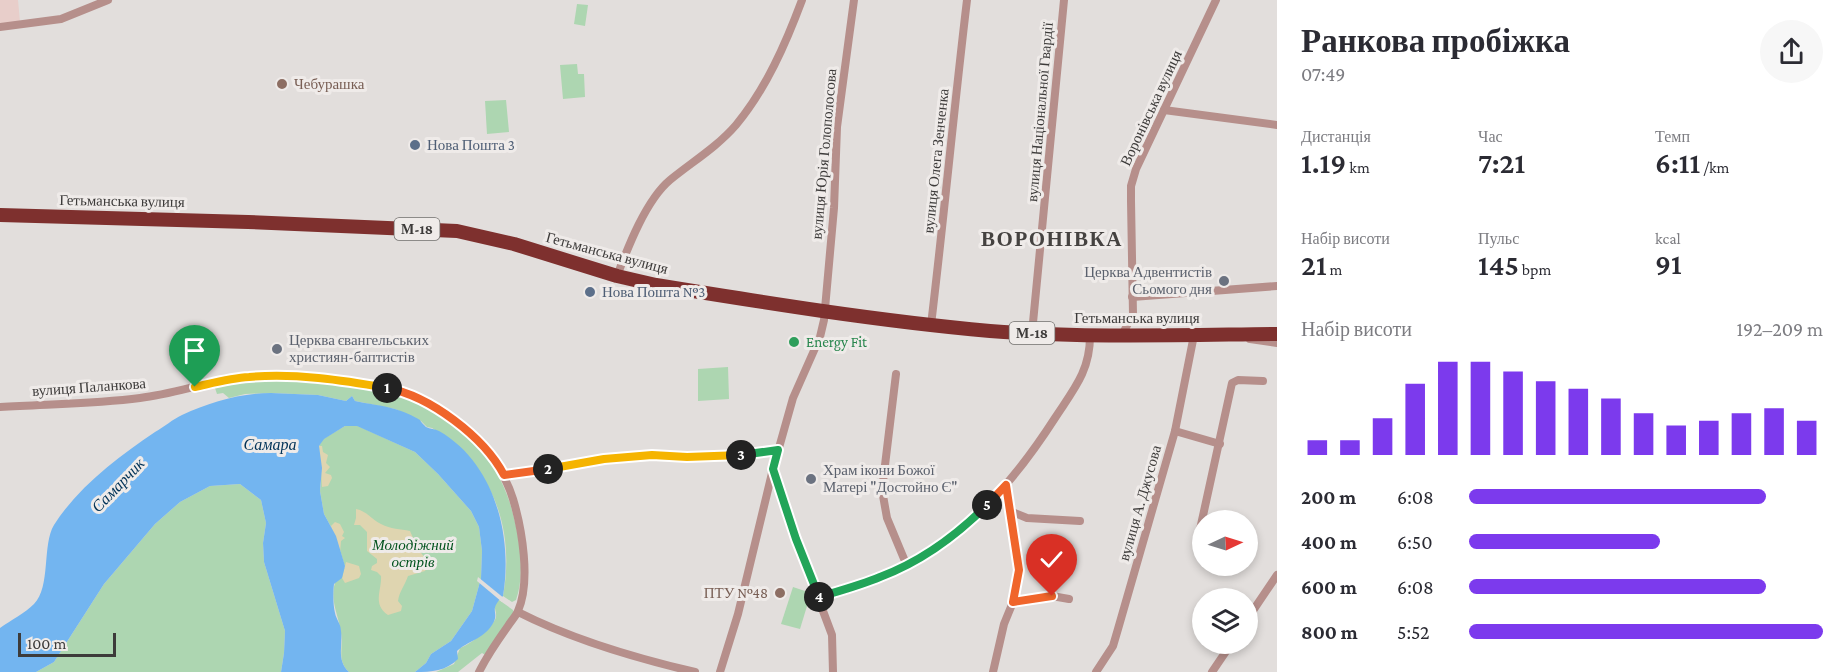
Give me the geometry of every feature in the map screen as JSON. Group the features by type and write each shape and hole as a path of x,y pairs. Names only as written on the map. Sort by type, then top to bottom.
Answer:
{"highway":[{"name":"Гетьманська вулиця","path":"0,215 214,220 457,231 514,244 617,276 656,285 930,325 1122,337 1277,334"}],"street":[{"path":"0,27 61,19 108,0"},
{"path":"617,276 647,208 668,182 695,163 727,133 749,106 790,34 802,0"},
{"name":"вулиця Юрія Голополосова","path":"720,672 738,614 773,469 793,398 820,337 825,311 834,208 837,127 854,0"},
{"name":"вулиця Олега Зенченка","path":"930,325 948,188 967,0"},
{"name":"вулиця Національної Гвардії","path":"1032,333 1064,0"},
{"name":"Воронівська вулиця","path":"1122,337 1132,314 1131,186 1136,169 1216,0"},
{"path":"1164,110 1277,125"},
{"path":"1132,297 1277,286"},
{"path":"1240,334 1277,327"},
{"path":"1240,334 1255,341 1277,343"},
{"name":"вулиця А. Джусова","path":"1096,672 1113,646 1175,430 1194,335"},
{"path":"819,598 880,578 906,566 942,543 974,518 1006,485 1035,449 1082,376 1087,364 1090,336"},
{"path":"896,374 882,490 887,518 906,566"},
{"name":"вулиця Паланкова","path":"0,407 135,399 247,377 308,378 359,383 392,389 424,400 460,425 486,449 504,475 519,518 523,552 523,587 518,612"},
{"path":"1205,510 1232,383 1238,380 1263,381"},
{"path":"1175,430 1220,444"},
{"path":"504,475 604,459 652,455 755,454 778,450"},
{"path":"773,469 832,635 833,672"},
{"path":"993,672 1004,624 1013,602 1019,570 1006,485"},
{"path":"1010,511 1027,518 1080,520"},
{"path":"1258,603 1277,575"},
{"path":"1013,602 1052,596 1070,599"},
{"path":"479,672 518,612 546,626 594,643 695,672"},
{"path":"1212,672 1224,654"}],"shaded area":[{"path":"0,0 18,0 20,22 0,24"}],"green space":[{"path":"577,4 588,5 585,26 574,24"},
{"path":"577,64 578,74 584,74 585,97 563,99 560,65"},
{"path":"506,100 509,132 487,134 485,101"},
{"path":"728,367 729,399 698,401 698,369"},
{"path":"247,380 346,384 389,392 423,404 457,428 476,445 490,463 510,502 518,535 520,557 520,580 516,600 512,602 503,596 506,547 495,501 479,472 462,450 421,421 395,409 355,401 352,396 346,401 318,395 271,393 245,394 229,398 223,393 217,394 215,388"},
{"name":"Молодіжний острів","path":"345,426 358,426 415,452 471,511 479,527 482,551 481,578 472,611 451,641 431,654 426,663 415,672 349,672 343,663 342,638 333,593 336,582 345,567 336,536 324,514 320,491 319,446 323,439"},
{"path":"240,484 261,500 266,523 263,543 264,562 285,631 281,672 36,672 54,662 104,584 155,524 180,502 210,486"},
{"path":"793,587 811,593 800,629 781,624"},
{"path":"499,600 513,610 514,614 487,656 482,653 458,672 436,672 454,664 460,648 475,640 491,626 496,617 495,606"}],"sand":[{"path":"319,446 322,446 323,452 328,455 326,463 330,467 325,473 331,475 332,478 328,486 322,487"},
{"path":"356,509 385,526 410,531 418,549 429,563 425,571 408,576 398,601 402,606 401,611 388,615 380,606 381,576 371,570 372,566 377,563 377,559 367,551 367,532 360,525 354,525"},
{"path":"335,522 340,524 344,532 342,536 345,538 341,541 340,553 331,526"},
{"path":"346,562 359,566 361,574 359,578 345,583 342,578"}],"water":[{"name":"Самара","path":"271,393 318,395 346,401 352,396 355,401 398,410 417,418 426,427 439,431 458,445 474,462 496,503 505,550 503,596 496,605 495,617 488,630 457,651 458,659 449,666 433,671 415,672 426,663 431,654 451,641 472,611 481,578 482,551 479,527 471,511 415,452 357,426 345,426 324,439 319,446 322,468 320,491 324,514 336,536 345,566 342,578 334,584 333,598 341,628 341,657 349,672 281,672 285,631 264,562 263,543 266,523 261,500 240,484 210,486 180,502 155,524 104,584 54,662 36,672 0,672 0,628 34,604 39,597 45,577 50,533 64,511 87,485 127,452 179,417 225,399"}],"pier":[{"path":"478,577 505,599 502,602 477,581"}],"place":[{"name":"Чебурашка","path":"282,84"},
{"name":"Нова Пошта 3","path":"415,145"},
{"name":"Церква Адвентистів Сьомого дня","path":"1224,281"},
{"name":"Нова Пошта №3","path":"590,292"},
{"name":"Energy Fit","path":"794,342"},
{"name":"Церква євангельських християн-баптистів","path":"277,349"},
{"name":"Храм ікони Божої Матері \"Достойно Є\"","path":"811,479"},
{"name":"ПТУ №48","path":"780,593"}],"district":[{"name":"ВОРОНІВКА","path":"1052,239"}],"route":[{"path":"195,387 230,379 265,376 359,383 392,389 424,400 460,425 486,449 504,475 553,469 604,459 652,455 687,457 755,454 778,450 773,469 796,539 819,598 880,578 906,566 942,543 974,518 1006,485 1019,570 1013,602 1052,596"}],"water label":[{"name":"Самарчик","path":"118,485"}]}
